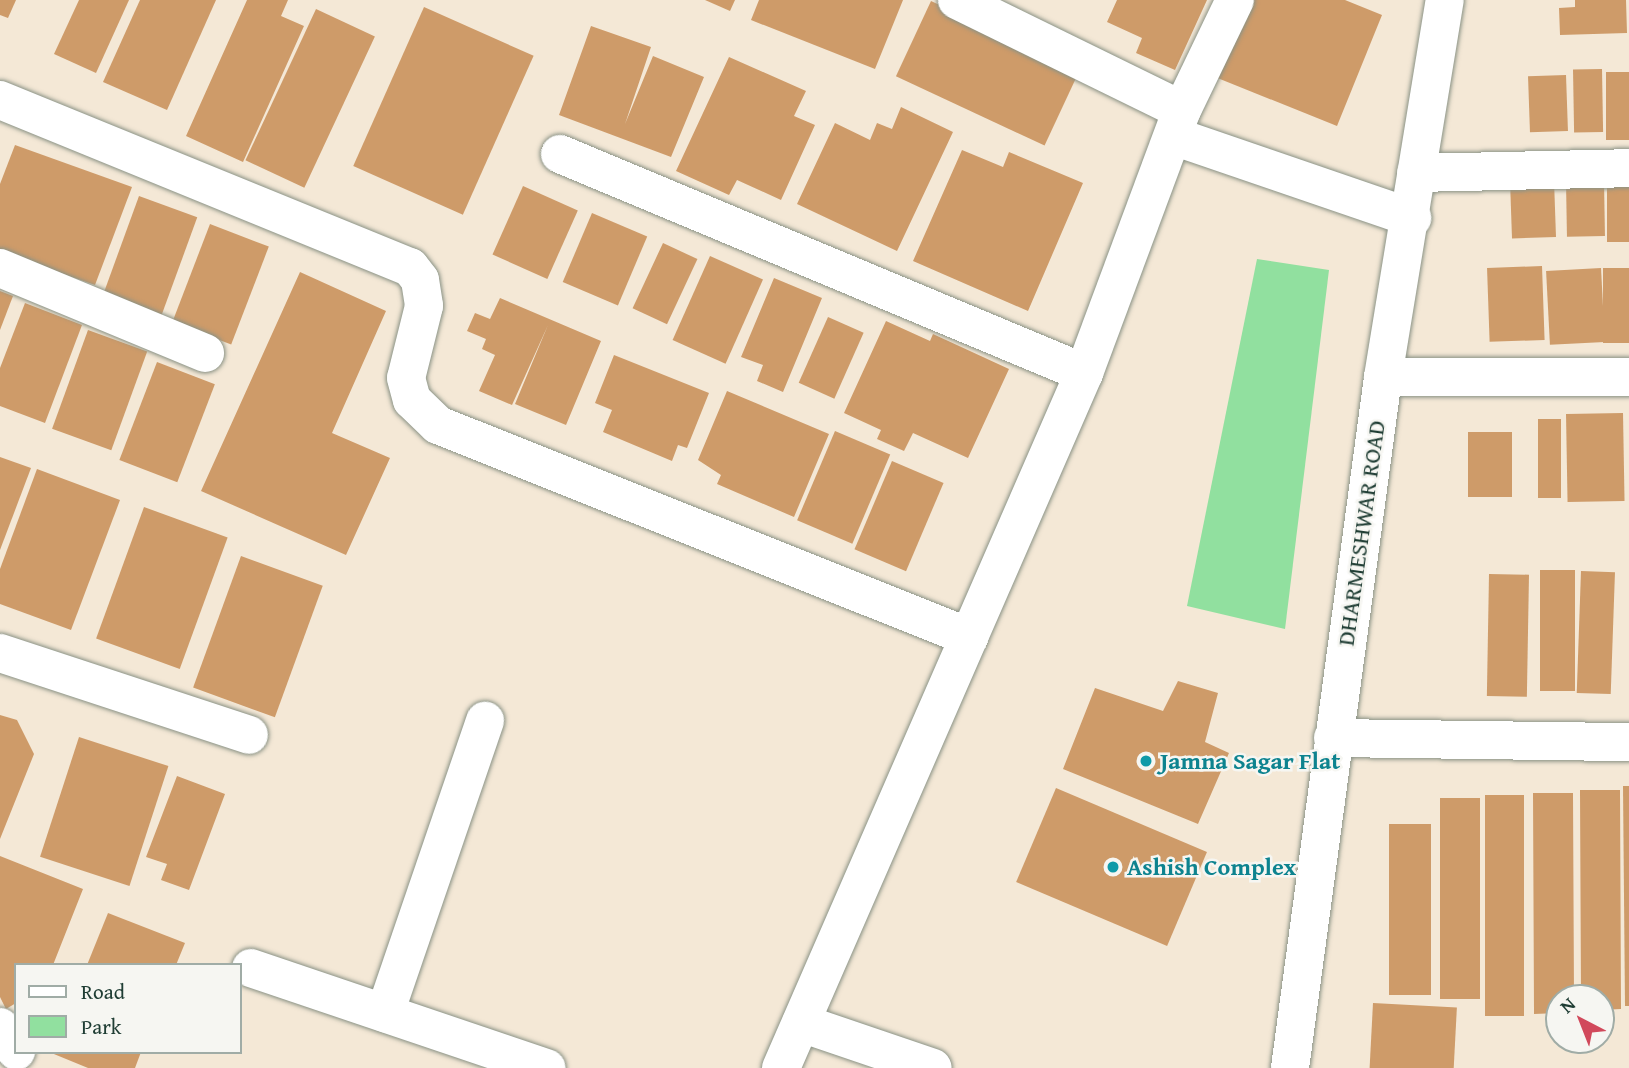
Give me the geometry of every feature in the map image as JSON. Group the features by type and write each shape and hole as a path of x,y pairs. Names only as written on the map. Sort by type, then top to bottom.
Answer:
{"street":[{"path":"957,0 1178,123 1412,218"},
{"path":"781,1068 1084,373 1178,123 1236,0"},
{"name":"DHARMESHWAR ROAD","path":"1290,1068 1383,377 1412,218 1416,173 1445,0"},
{"path":"0,100 410,267 421,280 424,306 406,378 412,400 438,425 969,637"},
{"path":"560,154 1084,373"},
{"path":"1416,173 1629,168"},
{"path":"0,268 205,353"},
{"path":"1383,377 1629,377"},
{"path":"0,653 249,735"},
{"path":"385,1013 485,721"},
{"path":"1333,738 1629,742"},
{"path":"251,968 547,1068"},
{"path":"801,1023 933,1068"},
{"path":"0,1027 14,1049"}],"green space":[{"path":"1257,259 1329,270 1285,629 1187,606"}],"building":[{"path":"0,0 16,0 8,18 0,15"},
{"path":"79,0 129,0 96,73 54,54"},
{"path":"140,0 216,0 167,110 103,82"},
{"path":"247,0 288,0 281,16 304,26 243,162 186,136"},
{"path":"705,0 735,0 730,11"},
{"path":"759,0 903,0 875,69 751,20"},
{"path":"1117,0 1207,0 1175,70 1136,53 1142,38 1107,22"},
{"path":"1247,0 1345,0 1382,15 1337,126 1215,77"},
{"path":"1575,0 1626,0 1627,33 1560,35 1559,8 1575,7"},
{"path":"931,1 1080,70 1045,146 896,76"},
{"path":"424,7 534,56 463,215 353,166"},
{"path":"316,9 375,36 304,188 245,160"},
{"path":"591,26 651,47 625,124 653,56 704,77 671,157 559,115"},
{"path":"729,57 806,91 794,116 815,125 781,200 737,180 729,195 676,171"},
{"path":"1602,69 1603,132 1574,132 1573,70"},
{"path":"1606,72 1629,72 1629,140 1606,140"},
{"path":"1566,75 1568,131 1530,132 1528,76"},
{"path":"901,107 953,132 897,251 797,204 835,123 870,140 877,123 892,129"},
{"path":"15,145 132,187 95,285 0,252 0,184"},
{"path":"962,150 1003,167 1009,152 1083,183 1028,311 913,261"},
{"path":"1607,176 1629,176 1629,242 1607,242"},
{"path":"1554,180 1556,237 1512,239 1510,182"},
{"path":"1604,181 1605,236 1567,237 1566,182"},
{"path":"523,186 578,210 547,279 492,255"},
{"path":"139,196 197,217 161,316 103,295"},
{"path":"592,213 647,236 618,305 563,282"},
{"path":"210,224 269,247 231,345 172,322"},
{"path":"663,243 697,259 667,324 633,308"},
{"path":"710,256 763,280 726,364 673,340"},
{"path":"1542,266 1545,340 1490,342 1487,268"},
{"path":"1601,268 1605,342 1550,345 1546,271"},
{"path":"1603,268 1629,268 1629,343 1603,343"},
{"path":"300,272 386,311 332,433 390,458 346,555 201,491"},
{"path":"774,278 822,298 783,392 757,381 763,365 741,357"},
{"path":"0,291 13,296 0,330"},
{"path":"500,298 601,341 566,425 515,404 548,325 512,405 479,391 495,355 482,349 486,339 467,331 475,313 490,319"},
{"path":"25,303 82,325 45,423 0,406 0,368"},
{"path":"828,317 864,333 834,399 799,383"},
{"path":"886,321 930,341 933,334 1009,369 968,458 913,433 904,451 877,439 881,430 844,413"},
{"path":"88,330 147,352 111,450 52,429"},
{"path":"614,355 709,393 687,448 678,445 672,461 603,432 612,410 595,403"},
{"path":"157,362 215,384 177,482 119,460"},
{"path":"727,391 829,434 794,517 717,484 721,475 698,460"},
{"path":"1623,413 1625,501 1568,502 1566,414"},
{"path":"1538,419 1561,419 1561,498 1538,498"},
{"path":"835,431 890,454 852,544 797,520"},
{"path":"1468,432 1512,432 1512,497 1468,497"},
{"path":"0,457 31,468 0,550"},
{"path":"892,461 944,483 906,571 854,549"},
{"path":"37,469 120,500 71,630 0,604 0,569"},
{"path":"144,507 228,537 180,669 96,639"},
{"path":"241,556 323,586 275,717 193,688"},
{"path":"1540,570 1575,570 1575,691 1540,691"},
{"path":"1581,571 1615,572 1611,694 1577,693"},
{"path":"1489,574 1529,575 1527,697 1487,696"},
{"name":"Jamna Sagar Flat","path":"1178,681 1218,693 1205,742 1229,753 1198,824 1063,769 1095,688 1163,711"},
{"path":"0,715 17,720 34,754 0,839"},
{"path":"79,737 168,766 129,886 40,857"},
{"path":"177,776 225,794 189,890 161,880 167,864 146,857"},
{"path":"1623,786 1629,786 1629,1006 1625,1006"},
{"name":"Ashish Complex","path":"1056,788 1207,852 1167,946 1016,882"},
{"path":"1580,790 1620,790 1621,1009 1615,1009 1615,984 1581,984"},
{"path":"1533,793 1573,793 1574,984 1545,984 1545,1014 1534,1014"},
{"path":"1485,795 1524,795 1524,1016 1485,1016"},
{"path":"1440,798 1480,798 1480,999 1440,999"},
{"path":"1389,824 1431,824 1431,995 1389,995"},
{"path":"0,856 83,889 54,963 14,963 14,1004 6,1009 0,997"},
{"path":"108,913 185,943 177,963 88,963"},
{"path":"1373,1003 1457,1007 1454,1068 1370,1068"},
{"path":"54,1054 140,1054 135,1068 88,1068"}],"place":[{"name":"Jamna Sagar Flat","path":"1146,761"},
{"name":"Ashish Complex","path":"1113,867"}]}
